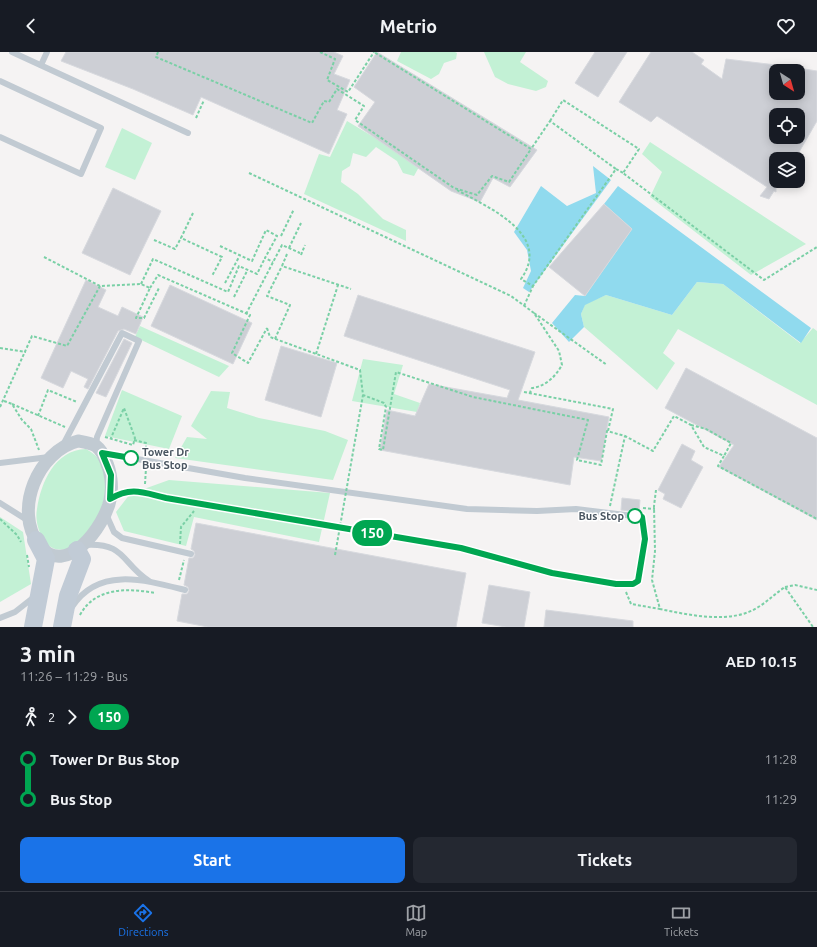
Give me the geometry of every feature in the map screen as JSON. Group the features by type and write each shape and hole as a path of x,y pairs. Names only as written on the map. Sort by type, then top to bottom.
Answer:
{"street":[{"path":"29,542 47,552 60,556 80,547 94,533 106,513 110,499 111,475 99,450 78,441 44,453 33,488 28,514 29,542 46,559 33,627"},
{"path":"63,627 68,596 82,559 80,547"}],"lane":[{"path":"12,52 188,133"},
{"path":"40,65 47,52"},
{"path":"0,81 100,128 80,174 0,136"},
{"path":"62,447 122,333 139,341 97,437 99,450 146,461 245,478 467,509 537,511 576,509 642,517 645,539 638,581 633,584 616,584 552,573 461,548 144,493 128,491 110,499"},
{"path":"0,463 44,453"},
{"path":"0,503 28,520 29,542"},
{"path":"106,513 114,532 122,538 191,554"},
{"path":"80,547 100,544 112,548 120,553 151,582"},
{"path":"63,627 75,602 94,587 102,583 119,579 151,582 185,590"},
{"path":"0,618 15,612 41,591"}],"path":[{"path":"158,52 156,57 312,123 324,101 329,102 337,88 364,106 355,120 454,188 504,217 517,227 527,242 530,258 521,279 533,286"},
{"path":"320,52 335,59 327,80 348,92 374,52 530,149"},
{"path":"196,118 204,100"},
{"path":"454,188 477,195 492,176 509,182 563,100 639,149 623,173"},
{"path":"550,121 623,173 764,280 817,246"},
{"path":"523,306 533,286 616,169"},
{"path":"249,173 511,296 534,314 559,351 562,365 556,375 541,386 532,388 529,395"},
{"path":"281,236 294,209"},
{"path":"154,240 175,249 182,238 193,213"},
{"path":"289,248 301,223"},
{"path":"141,284 153,258 228,292 239,266 257,274 277,236 266,230 252,261 220,246"},
{"path":"182,238 222,257 212,276"},
{"path":"246,314 282,245 300,254 305,245"},
{"path":"275,339 290,305 266,296 287,254"},
{"path":"44,257 100,286 141,284 150,288"},
{"path":"226,284 239,257"},
{"path":"265,258 273,262"},
{"path":"282,266 351,289"},
{"path":"234,297 247,271"},
{"path":"159,288 144,318 136,318 150,288 158,275 250,315 232,353 248,363 267,328 270,337 360,370 363,395 335,555"},
{"path":"316,354 338,285"},
{"path":"0,407 32,336 67,346 100,286"},
{"path":"523,306 607,365"},
{"path":"0,348 26,352"},
{"path":"363,395 384,403 386,407 379,449 383,450 396,372 472,397 588,420 577,460 601,466 607,431 613,409 524,392"},
{"path":"38,416 48,390 79,403"},
{"path":"4,401 67,428"},
{"path":"12,404 22,420 31,429 44,453"},
{"path":"124,408 134,440 133,445 111,438 124,408"},
{"path":"608,431 625,436 653,452 674,416 691,425 706,429 731,443 718,466 817,519"},
{"path":"691,425 704,447 724,456"},
{"path":"610,506 625,436"},
{"path":"134,440 146,443 144,493"},
{"path":"656,490 654,506 655,551 652,580 660,609"},
{"path":"0,519 17,535 29,542 30,572"},
{"path":"332,534 340,535"},
{"path":"624,589 631,604 696,617 740,614 759,607 775,593 785,587 795,585 817,590"},
{"path":"785,587 813,627"}],"green space":[{"path":"401,52 457,53 456,59 444,63 439,74 431,79 397,61"},
{"path":"484,52 526,52 520,62 548,81 546,87 536,91 508,84 495,77"},
{"path":"347,121 420,165 414,176 403,173 397,161 376,147 366,157 353,153 350,166 342,171 341,182 358,194 383,219 406,230 406,241 304,194 319,154 330,157"},
{"path":"122,128 152,143 135,180 105,167"},
{"path":"650,142 806,244 751,275 650,197 662,172 642,154"},
{"path":"697,282 723,284 800,343 813,328 817,331 817,405 678,329 663,353 675,363 657,390 584,327 581,314 585,304 606,295 672,315"},
{"path":"140,326 229,366 219,377 135,337"},
{"path":"363,359 403,365 394,394 420,403 417,412 352,401"},
{"path":"122,390 182,416 169,449 105,436"},
{"path":"211,391 230,392 227,408 259,418 325,431 348,440 333,480 175,458 187,437 207,439 191,426"},
{"path":"86,449 101,462 106,480 104,501 96,521 84,537 70,548 56,549 43,539 37,524 36,513 42,488 51,469 58,461 75,451"},
{"path":"169,480 330,493 319,542 194,517 186,546 124,531 116,512 130,494"},
{"path":"0,517 23,532 31,584 0,602"}],"water":[{"path":"593,166 611,180 529,292 523,288 531,271 527,250 514,232 541,186 567,206 596,193"},
{"path":"618,186 811,328 801,343 723,284 697,282 672,315 606,295 585,305 581,314 584,327 569,342 552,323 575,295 585,296 632,229 604,204"}],"building":[{"path":"66,52 334,52 343,56 334,74 350,80 337,110 347,114 329,154 201,97 193,115 133,89 61,61"},
{"path":"377,52 537,150 510,187 493,178 480,202 451,191 358,126 375,102 354,87"},
{"path":"595,52 627,52 598,97 575,83"},
{"path":"651,52 692,52 704,60 701,64 722,79 726,59 769,64 769,100 805,100 805,69 817,71 817,121 805,142 805,108 769,108 769,144 804,144 799,152 769,152 769,188 776,188 776,192 774,191 769,199 760,196 767,187 657,116 651,122 619,102"},
{"path":"113,188 161,211 130,275 82,253"},
{"path":"604,204 632,229 585,296 549,267"},
{"path":"86,280 106,290 98,307 118,316 122,307 143,317 136,334 124,329 118,331 88,389 84,387 88,379 71,371 63,388 41,378"},
{"path":"170,285 252,323 233,364 151,326"},
{"path":"358,295 535,352 518,400 609,417 601,461 574,457 570,485 380,450 387,410 415,416 429,384 507,398 510,390 344,336"},
{"path":"124,339 132,343 106,397 96,393"},
{"path":"281,346 337,363 321,417 265,400"},
{"path":"686,368 817,438 817,520 719,467 734,445 665,408"},
{"path":"682,444 695,451 691,460 703,467 681,508 663,499 665,494 658,490"},
{"path":"622,498 640,500 639,512 621,510"},
{"path":"196,523 466,573 456,627 208,627 177,621 182,594 187,594 189,591 188,587 184,585 189,558 193,558 195,555 194,551 191,549"},
{"path":"489,585 530,592 524,627 506,627 482,623"},
{"path":"546,610 633,621 633,627 544,627"}],"bus line":[{"name":"150","path":"131,458 102,453 111,475 110,499 120,493 137,491 166,498 461,548 552,573 616,584 633,584 638,581 645,539 642,517 635,516"}],"place":[{"name":"Tower Dr Bus Stop","path":"131,458"},
{"name":"Bus Stop","path":"635,516"}]}
